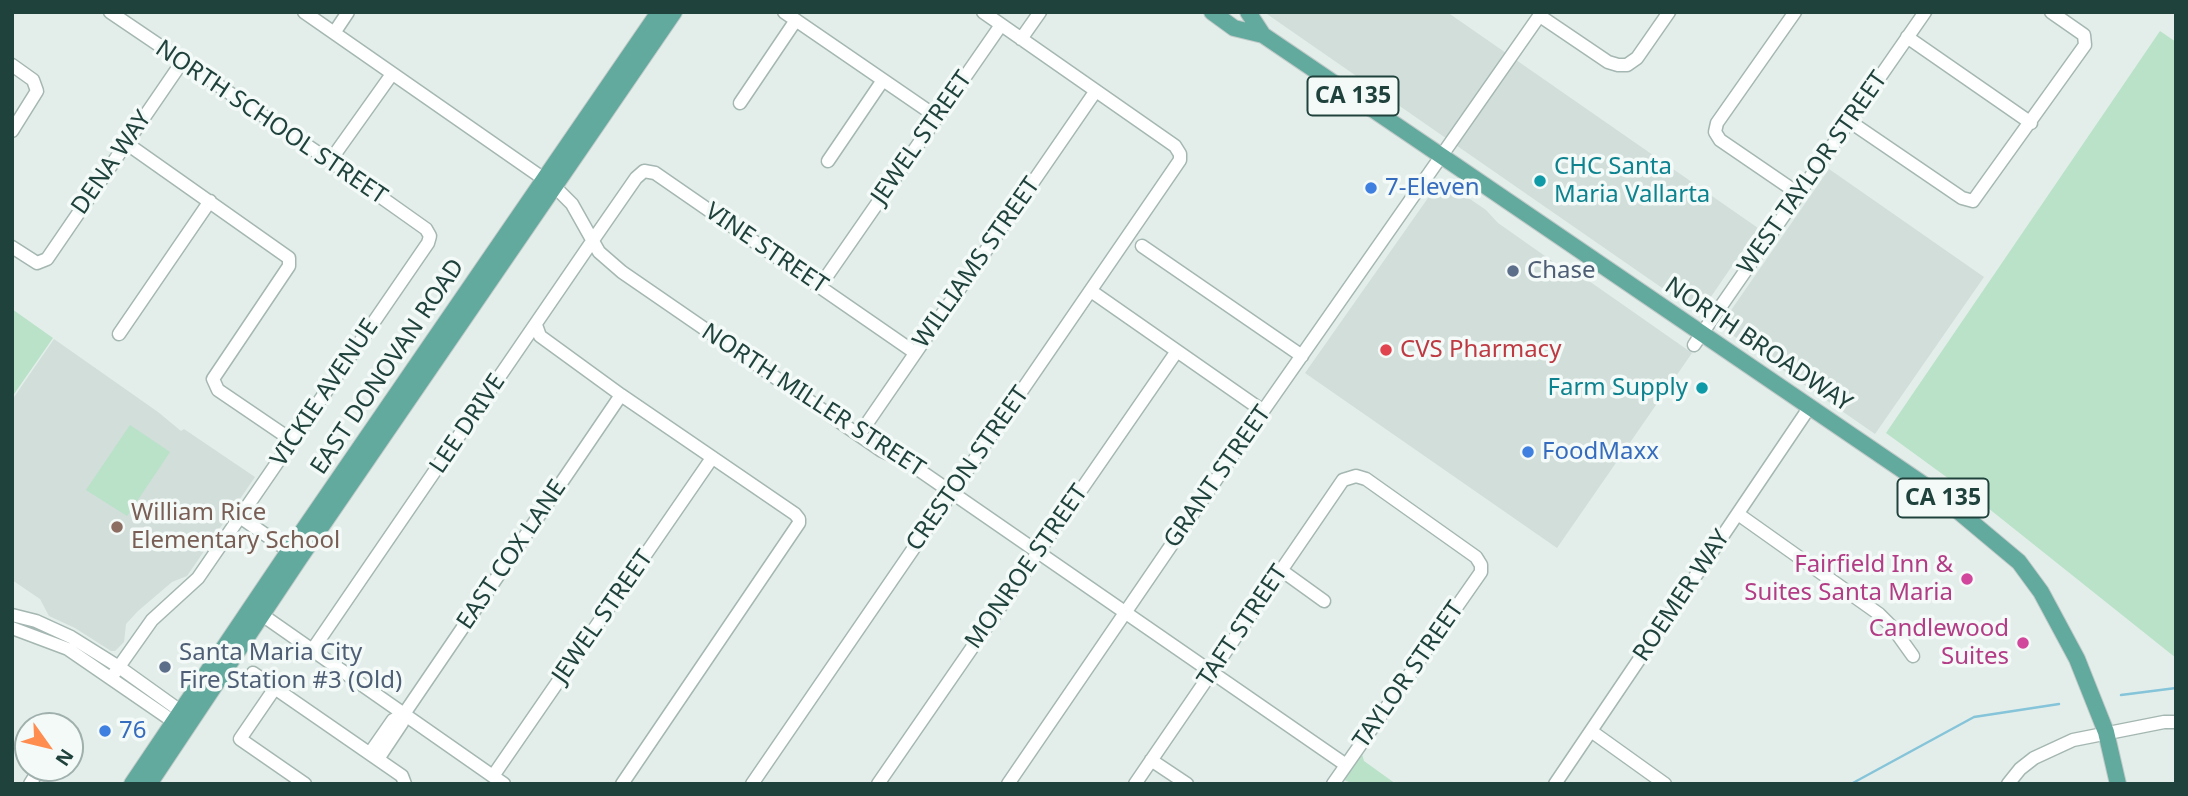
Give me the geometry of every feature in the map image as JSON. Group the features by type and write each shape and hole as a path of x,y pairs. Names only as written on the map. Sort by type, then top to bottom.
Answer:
{"main road":[{"name":"EAST DONOVAN ROAD","path":"550,182 659,12"},
{"name":"EAST DONOVAN ROAD","path":"132,784 183,721 550,182 674,12"},
{"name":"NORTH BROADWAY","path":"1212,12 1234,27 1263,35 1443,156 1698,340 1810,408 1939,495 2019,562 2065,632 2106,732 2118,784"},
{"name":"NORTH BROADWAY","path":"1248,12 1263,35"},
{"name":"EAST DONOVAN ROAD","path":"149,784 183,721"}],"street":[{"name":"NORTH SCHOOL STREET","path":"110,12 330,161 426,229 430,236"},
{"name":"NORTH MILLER STREET","path":"304,12 550,182 572,204 599,251 622,272 882,451 909,463 1346,765"},
{"path":"334,33 348,12"},
{"path":"784,12 937,117"},
{"path":"983,12 1095,92"},
{"path":"1021,40 1040,12"},
{"path":"1541,14 1608,62 1627,65 1637,58 1669,12"},
{"path":"1795,12 1717,123 1715,132 1720,140 1799,194"},
{"name":"WEST TAYLOR STREET","path":"1698,340 1925,12"},
{"path":"1849,121 1962,198 1973,201 2085,45 2086,37 2051,12"},
{"name":"GRANT STREET","path":"1009,784 1263,411 1541,14"},
{"path":"740,103 796,20"},
{"name":"JEWEL STREET","path":"820,286 1001,24"},
{"path":"1907,37 2031,123"},
{"name":"DENA WAY","path":"12,247 37,263 47,259 182,62"},
{"path":"12,65 33,80 37,87 35,97 12,131"},
{"path":"330,161 392,74"},
{"path":"828,161 883,80"},
{"name":"CRESTON STREET","path":"752,784 1179,164 1180,154 1175,146 1095,92"},
{"name":"WILLIAMS STREET","path":"859,435 1095,92"},
{"path":"126,143 284,253 290,263 213,379 214,386 293,441"},
{"name":"VINE STREET","path":"622,198 636,178 645,171 655,173 914,352"},
{"name":"LEE DRIVE","path":"313,649 622,198"},
{"path":"120,334 210,201"},
{"name":"VICKIE AVENUE","path":"115,672 152,620 198,579 428,243 430,236"},
{"path":"1142,246 1302,356"},
{"path":"1091,291 1263,411"},
{"path":"536,325 540,336 795,514 799,520 622,784"},
{"name":"MONROE STREET","path":"878,784 1177,351"},
{"name":"EAST COX LANE","path":"374,756 402,723 404,714 621,395"},
{"name":"ROEMER WAY","path":"1555,784 1810,408"},
{"name":"JEWEL STREET","path":"493,776 712,458"},
{"name":"TAYLOR STREET","path":"1334,784 1481,572 1481,565 1476,557 1366,479 1356,476"},
{"name":"TAFT STREET","path":"1135,784 1343,480 1356,476"},
{"path":"1738,514 1879,614 1913,656"},
{"path":"240,517 294,555"},
{"path":"1281,570 1324,601"},
{"path":"257,611 505,784"},
{"path":"12,615 36,621 71,637 183,721"},
{"path":"12,628 68,649 115,672"},
{"path":"253,673 402,776 405,783"},
{"path":"275,688 240,739 287,779 305,784"},
{"path":"2008,784 2020,769 2052,748 2073,740 2106,732 2176,722"},
{"path":"1591,731 1665,784"},
{"path":"1151,760 1187,784"}],"shaded area":[{"path":"1264,12 1447,12 1758,228 1704,307 1691,308"},
{"path":"1829,169 1984,277 1875,434 1728,332 1724,324"},
{"path":"1448,184 1572,275 1579,274 1692,353 1557,548 1305,373 1435,188"},
{"name":"William Rice Elementary School","path":"54,339 181,431 184,429 255,477 187,576 172,582 138,611 126,624 124,642 115,651 49,616 40,599 12,580 12,400"}],"green space":[{"path":"2160,31 2176,42 2176,658 1978,500 1886,433"},
{"path":"12,309 53,338 12,397"},
{"path":"130,425 170,452 127,516 86,490"},
{"path":"1362,754 1364,761 1396,784 1354,784 1344,780"}],"waterway":[{"path":"2121,695 2176,688"},
{"path":"1851,784 1974,717 2059,704"}],"place":[{"name":"CHC Santa Maria Vallarta","path":"1540,181"},
{"name":"7-Eleven","path":"1371,188"},
{"name":"Chase","path":"1513,271"},
{"name":"CVS Pharmacy","path":"1386,350"},
{"name":"Farm Supply","path":"1702,388"},
{"name":"FoodMaxx","path":"1528,452"},
{"name":"William Rice Elementary School","path":"117,527"},
{"name":"Fairfield Inn & Suites Santa Maria","path":"1967,579"},
{"name":"Candlewood Suites","path":"2023,643"},
{"name":"Santa Maria City Fire Station #3 (Old)","path":"165,667"},
{"name":"76","path":"105,731"}]}
